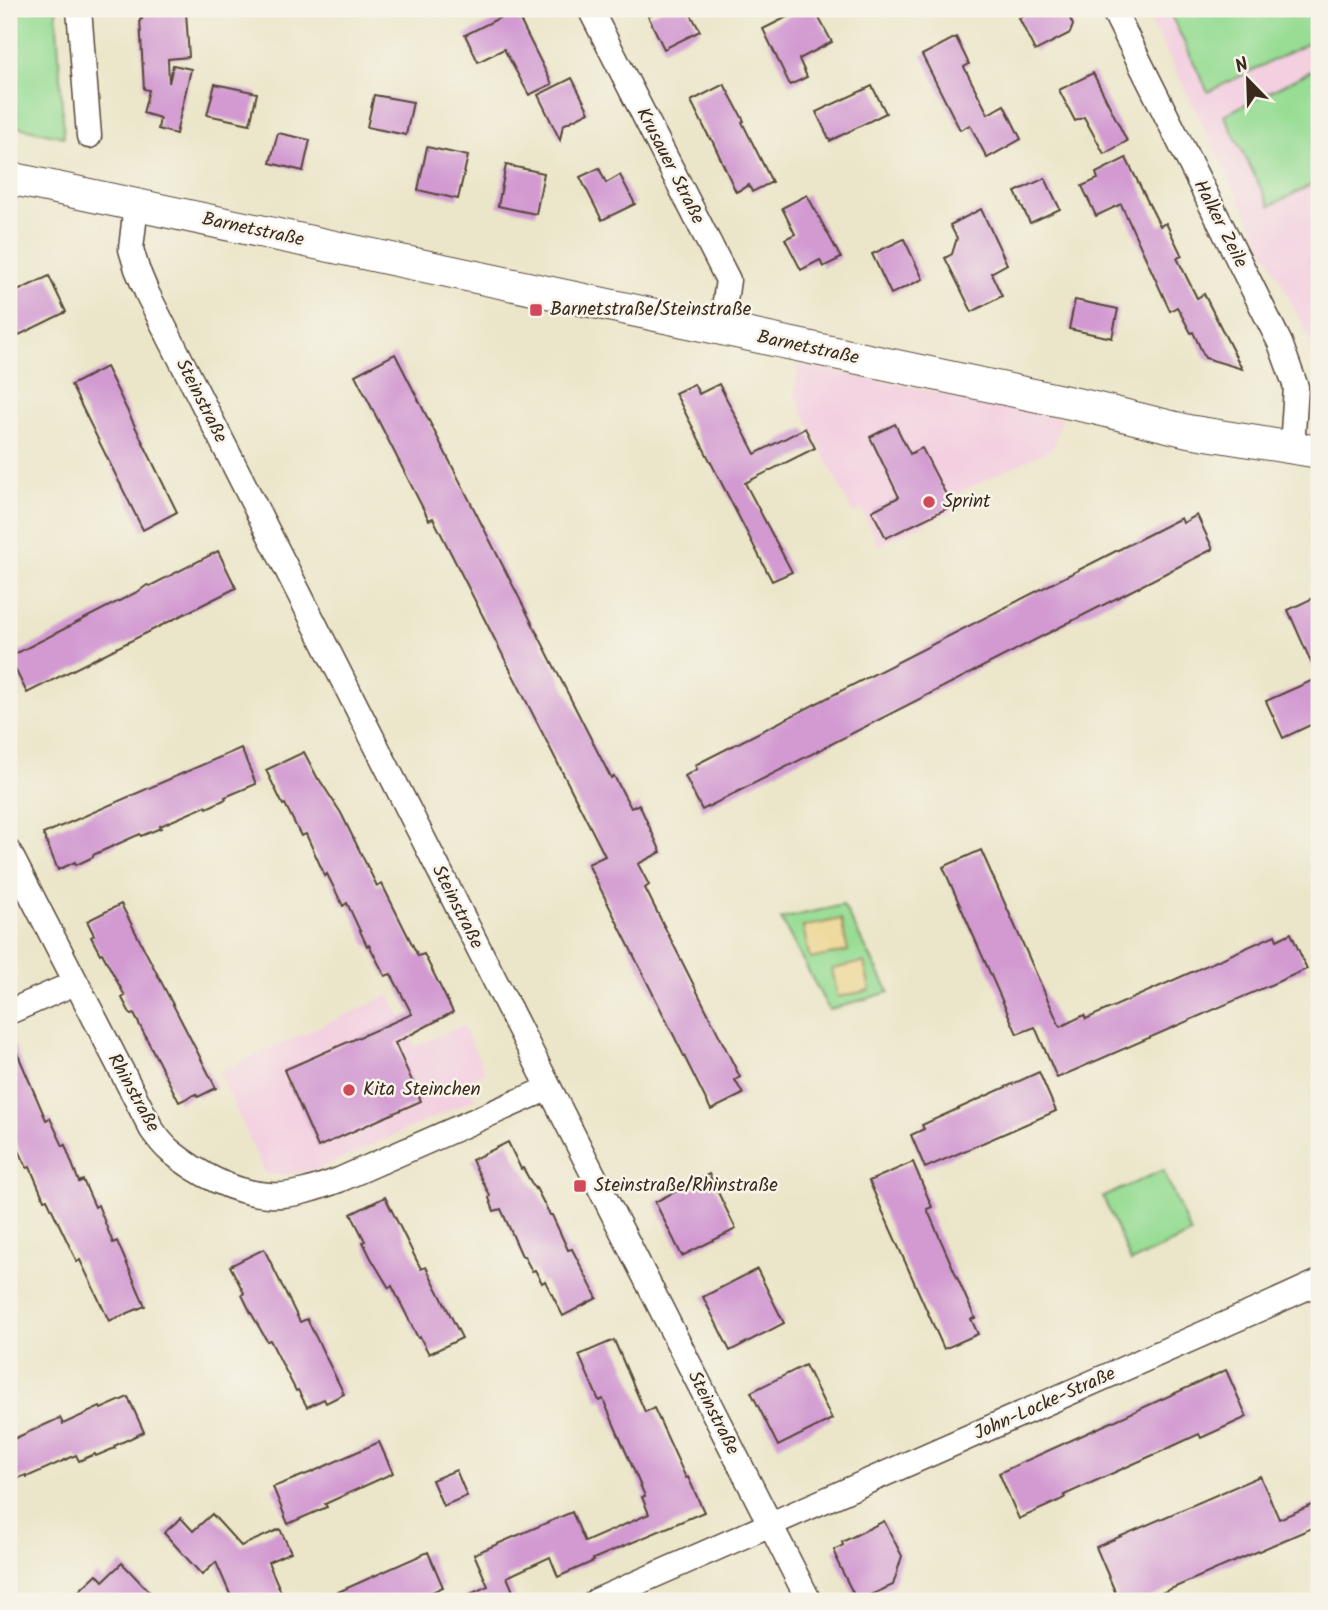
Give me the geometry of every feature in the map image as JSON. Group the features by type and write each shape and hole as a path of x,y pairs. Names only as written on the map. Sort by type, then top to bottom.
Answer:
{"street":[{"path":"79,9 89,136"},
{"name":"Krusauer Straße","path":"590,9 728,280 721,329"},
{"name":"Halker Zeile","path":"1113,9 1280,343 1296,387 1306,450"},
{"name":"Barnetstraße","path":"9,178 1188,430 1306,450"},
{"name":"Steinstraße","path":"136,205 131,249 147,293 809,1601"},
{"name":"Rhinstraße","path":"9,852 152,1130 168,1150 206,1176 235,1189 270,1196 318,1187 549,1088"},
{"path":"9,1012 75,983"},
{"name":"John-Locke-Straße","path":"596,1601 1319,1282"}],"shaded area":[{"path":"1145,9 1319,9 1319,356 1299,318"},
{"path":"799,364 1062,418 1053,448 952,496 957,509 878,545 861,509 853,514 794,394"},
{"name":"Kita Steinchen","path":"390,995 415,1046 463,1025 485,1071 467,1082 475,1099 319,1169 290,1174 265,1174 219,1072"}],"green space":[{"path":"9,9 56,9 64,137 9,125"},
{"path":"1168,9 1319,9 1319,38 1208,92"},
{"path":"1319,67 1319,181 1270,206 1224,115"},
{"path":"843,905 889,992 829,1010 781,919"},
{"path":"1163,1170 1191,1234 1131,1262 1103,1197"}],"sand":[{"path":"841,919 848,951 810,959 803,927"},
{"path":"864,962 870,990 838,997 832,969"}],"building":[{"path":"662,9 688,9 700,31 664,49 648,16"},
{"path":"803,9 814,9 832,42 799,59 807,77 790,85 763,29"},
{"path":"1039,9 1066,9 1073,25 1070,33 1035,51 1019,18"},
{"path":"515,10 552,84 529,95 504,49 478,62 465,35"},
{"path":"186,12 189,57 168,59 169,83 173,65 191,69 176,134 158,129 160,118 143,113 149,90 144,89 140,19 142,15"},
{"path":"956,37 969,64 964,67 988,114 1004,105 1021,139 987,158 970,125 960,130 922,55"},
{"path":"1093,73 1127,141 1104,154 1084,117 1075,121 1059,90"},
{"path":"572,78 589,112 563,125 560,140 538,95"},
{"path":"215,84 257,93 250,124 207,115"},
{"path":"724,84 772,182 752,192 749,185 736,192 691,101"},
{"path":"872,86 886,113 830,141 816,112"},
{"path":"374,95 413,102 406,135 367,127"},
{"path":"278,133 310,140 303,171 270,163"},
{"path":"427,147 468,156 458,199 418,190"},
{"path":"1126,158 1160,226 1166,223 1182,256 1177,258 1197,298 1204,294 1242,369 1205,358 1177,307 1170,311 1121,204 1096,216 1082,186 1098,179 1096,173"},
{"path":"506,165 544,173 536,214 498,206"},
{"path":"599,168 606,183 620,175 635,204 602,220 580,177"},
{"path":"1045,178 1060,209 1030,223 1015,192"},
{"path":"807,195 841,258 823,267 820,260 801,270 785,239 795,234 782,208"},
{"path":"981,209 1007,264 991,273 1002,296 972,312 945,258 952,254 957,238 950,225"},
{"path":"904,239 923,279 891,294 872,254"},
{"path":"49,276 66,312 9,340 9,295"},
{"path":"1075,300 1118,309 1112,338 1069,329"},
{"path":"395,354 611,778 614,776 631,808 639,804 661,852 638,864 649,885 645,888 740,1077 735,1080 743,1094 711,1110 588,864 605,856 433,518 429,520 355,375"},
{"path":"106,367 177,512 143,530 71,385"},
{"path":"694,384 699,394 719,384 755,454 805,428 815,448 745,483 792,572 772,581 675,393"},
{"path":"895,424 910,454 922,448 952,506 886,538 872,511 899,497 870,437"},
{"path":"1197,515 1213,549 702,810 685,776 697,769 695,765 1181,518 1183,523"},
{"path":"218,551 236,588 27,693 9,657"},
{"path":"1313,598 1319,613 1319,721 1283,738 1266,701 1318,678 1288,610"},
{"path":"241,748 256,784 207,808 206,806 160,826 161,828 141,836 140,834 93,855 76,865 75,862 58,870 43,834"},
{"path":"304,752 341,813 377,886 382,884 418,956 424,954 453,1012 395,1043 421,1101 318,1147 284,1070 412,1014 391,974 385,976 369,945 367,946 347,903 343,906 327,874 325,876 306,834 301,836 266,770"},
{"path":"981,850 1060,1027 1084,1015 1086,1019 1275,935 1277,940 1291,933 1307,969 1057,1078 1035,1027 1017,1034 943,867"},
{"path":"121,904 216,1088 198,1097 196,1094 179,1102 134,1014 131,1015 122,998 125,996 91,937 94,935 87,921"},
{"path":"9,1034 46,1120 50,1118 63,1146 65,1145 79,1182 83,1180 95,1207 98,1205 113,1243 117,1241 145,1306 109,1321 80,1260 77,1262 30,1167 27,1168 9,1128"},
{"path":"1039,1072 1056,1111 925,1168 911,1135 924,1129 922,1125"},
{"path":"508,1142 521,1169 523,1168 552,1215 568,1250 572,1249 597,1298 563,1316 545,1281 542,1283 535,1270 532,1271 522,1256 501,1209 494,1211 490,1196 472,1160"},
{"path":"913,1162 932,1207 927,1209 975,1318 971,1319 978,1334 944,1349 869,1181"},
{"path":"709,1174 736,1229 682,1256 655,1202"},
{"path":"385,1197 421,1269 426,1267 462,1338 429,1354 392,1286 389,1288 371,1258 351,1214"},
{"path":"264,1249 300,1322 307,1319 344,1394 326,1403 324,1399 307,1407 270,1340 267,1341 250,1311 230,1266"},
{"path":"757,1269 784,1323 730,1351 703,1297"},
{"path":"614,1340 645,1412 654,1408 704,1512 593,1559 594,1561 558,1577 550,1557 507,1577 515,1596 502,1601 455,1601 488,1586 474,1554 572,1512 585,1542 649,1514 642,1497 645,1496 603,1399 599,1401 579,1355"},
{"path":"805,1365 832,1419 778,1446 751,1392"},
{"path":"1226,1370 1247,1417 1201,1438 1199,1434 1064,1495 1065,1498 1019,1519 999,1473"},
{"path":"128,1397 144,1432 96,1456 95,1454 79,1461 76,1455 9,1482 9,1441 60,1418 63,1424"},
{"path":"379,1442 393,1473 288,1524 273,1487"},
{"path":"456,1470 467,1496 443,1506 432,1480"},
{"path":"1260,1476 1279,1519 1319,1502 1319,1525 1143,1601 1119,1601 1096,1547"},
{"path":"212,1514 241,1546 280,1529 291,1552 268,1562 285,1601 233,1601 216,1562 202,1575 164,1533 181,1518 193,1531"},
{"path":"884,1521 902,1556 893,1585 857,1601 834,1550 843,1545 842,1542"},
{"path":"428,1552 443,1587 419,1598 411,1601 318,1601"},
{"path":"122,1563 158,1601 68,1601 97,1574 103,1581"}],"place":[{"name":"Barnetstraße/Steinstraße","path":"536,310"},
{"name":"Sprint","path":"929,502"},
{"name":"Kita Steinchen","path":"349,1090"},
{"name":"Steinstraße/Rhinstraße","path":"580,1186"}]}
